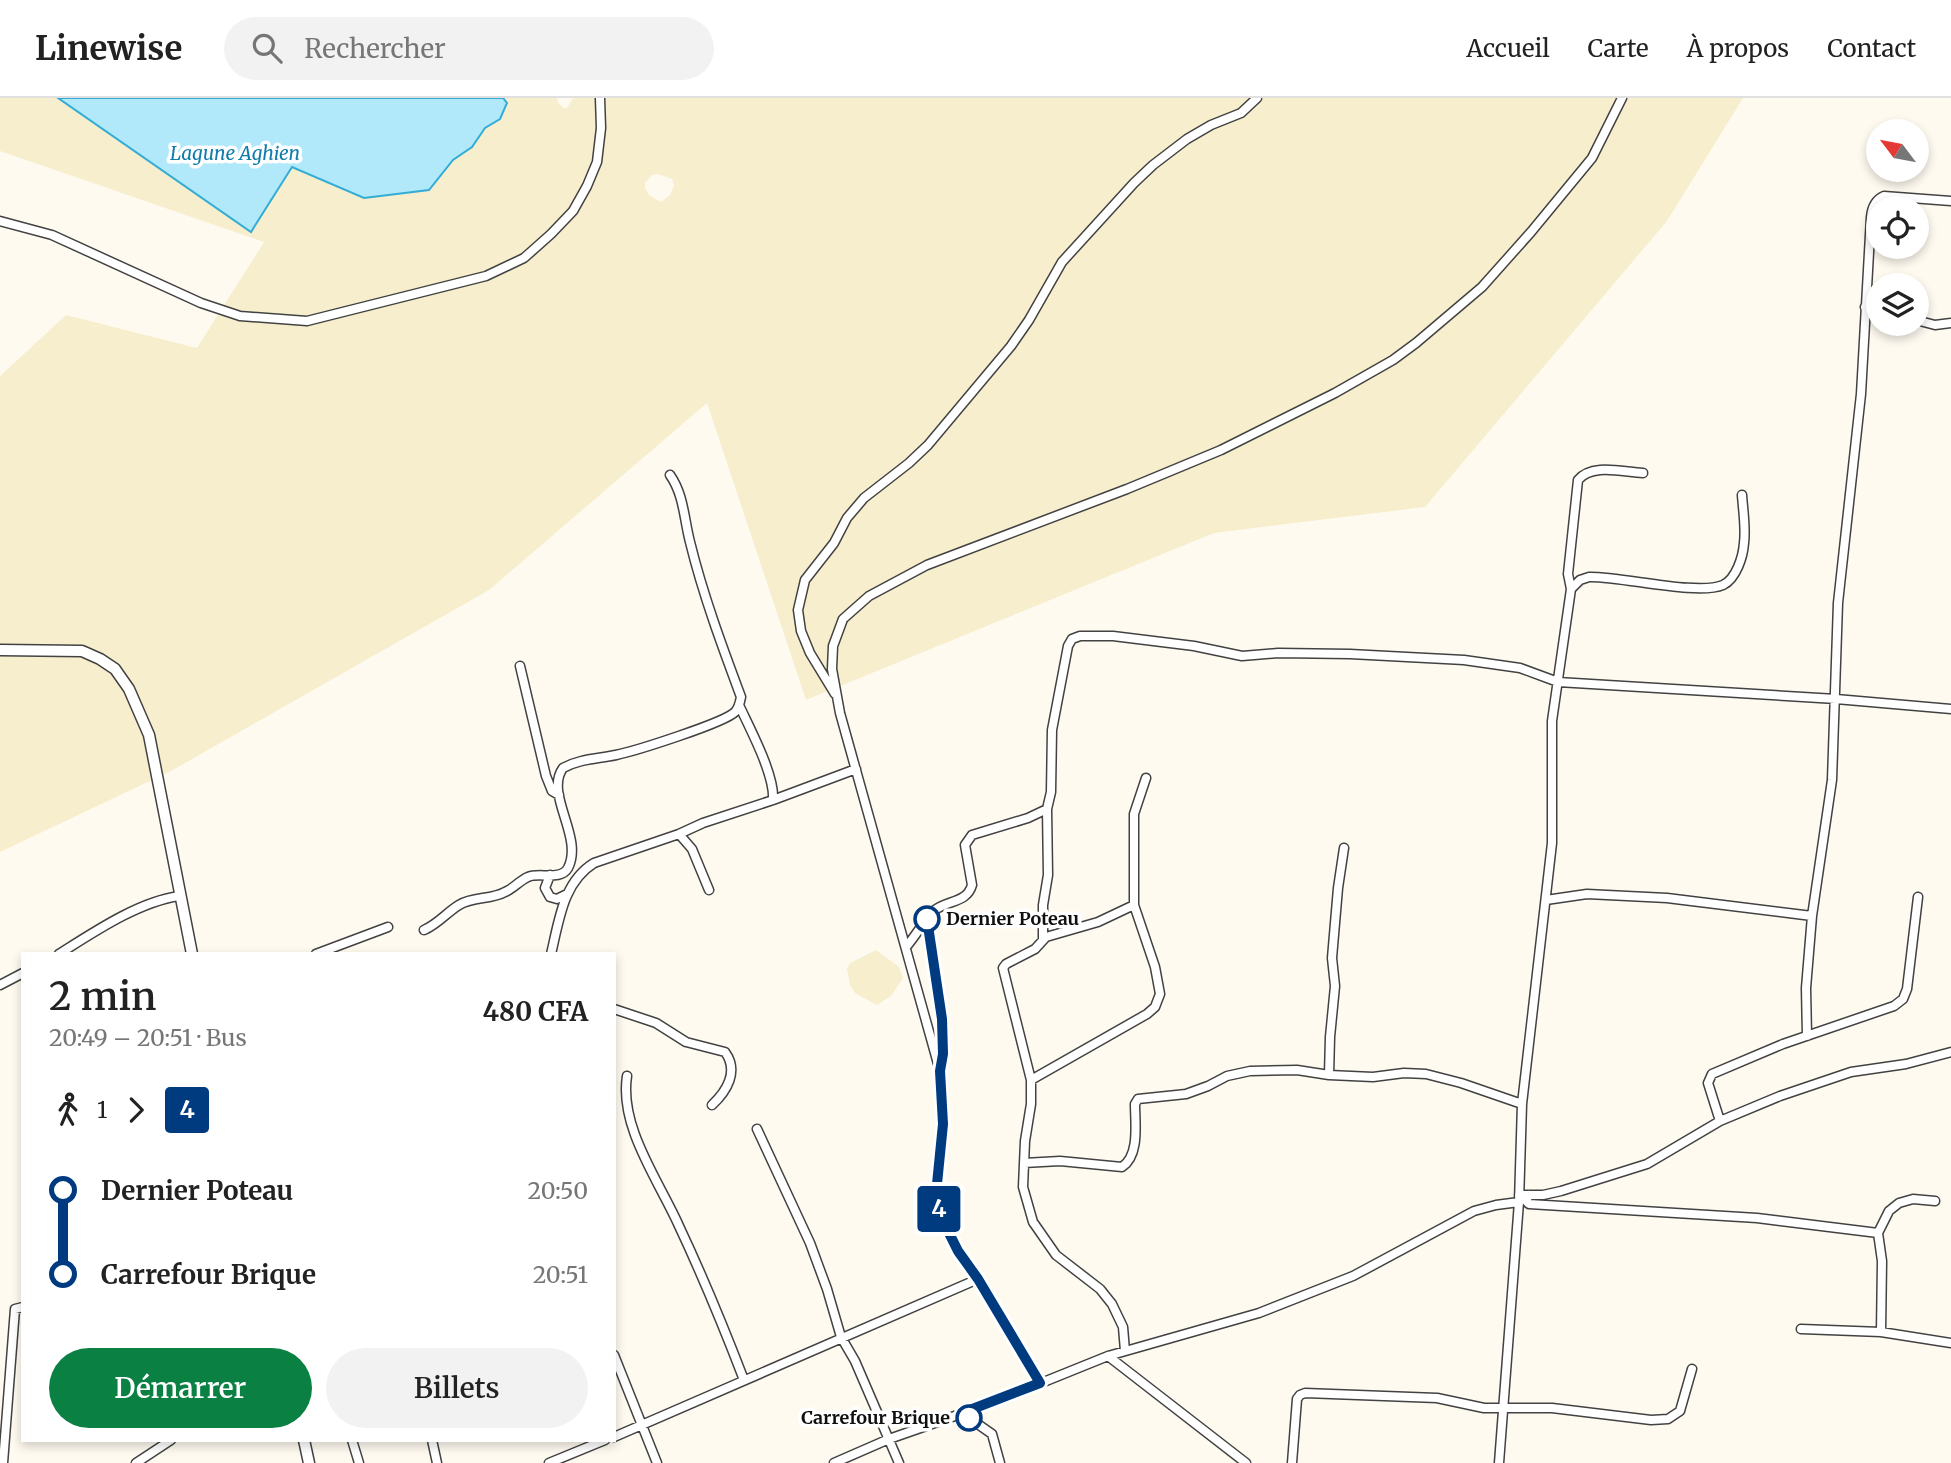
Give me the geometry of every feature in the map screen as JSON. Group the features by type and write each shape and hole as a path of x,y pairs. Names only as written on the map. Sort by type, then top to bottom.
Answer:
{"street":[{"path":"0,221 52,235 201,303 240,316 307,321 486,276 524,258 573,211 587,186 597,162 601,128 600,98"},
{"path":"839,700 810,653 801,631 798,610 805,580 834,543 847,518 864,498 909,463 936,436 1011,346 1062,262 1134,183 1187,139 1211,125 1241,113 1257,98"},
{"path":"1040,1383 978,1279 958,1251 941,1217 936,1194 943,1124 940,1071 840,713 832,669 832,646 843,619 869,596 927,565 1128,489 1221,450 1367,376 1416,343 1482,287 1592,158 1622,98"},
{"path":"1807,1036 1812,916 1832,780 1838,603 1861,394 1872,207 1879,199 1892,196 1951,201"},
{"path":"1929,323 1951,323"},
{"path":"1499,1463 1522,1197 1522,1104 1552,843 1552,721 1571,589 1568,574 1578,480 1584,472 1594,470 1643,473"},
{"path":"565,872 572,852 568,825 559,795 558,775 569,764 617,755 694,730 723,719 735,712 739,705 741,697 718,636 690,542 678,486 670,475"},
{"path":"1571,589 1580,580 1589,577 1676,586 1714,587 1726,584 1737,569 1745,543 1742,495"},
{"path":"1043,940 1043,905 1048,875 1047,809 1051,792 1052,730 1068,646 1072,639 1080,636 1114,636 1194,646 1242,656 1278,653 1350,654 1464,660 1520,668 1558,681 1951,709"},
{"path":"0,650 82,651 115,669 129,689 149,735 192,952"},
{"path":"520,666 545,776 552,791 559,795"},
{"path":"739,705 763,758 774,794 773,800"},
{"path":"552,952 567,894 573,880 582,870 594,863 856,769"},
{"path":"1031,1080 1147,1014 1160,995 1134,905 1134,814 1146,778"},
{"path":"906,947 936,909 957,901 970,891 972,885 965,845 972,835 1028,818 1047,809"},
{"path":"679,834 692,849 709,890"},
{"path":"1329,1074 1335,986 1332,958 1344,848"},
{"path":"424,930 436,925 458,905 472,898 506,892 531,876 565,872"},
{"path":"565,872 573,880"},
{"path":"550,875 545,888 548,895 557,899 567,894"},
{"path":"1546,900 1587,894 1667,898 1812,916"},
{"path":"62,952 108,924 166,898 179,896"},
{"path":"1720,1121 1708,1083 1712,1074 1807,1036 1894,1006 1903,999 1908,989 1918,897"},
{"path":"1125,1351 1123,1327 1112,1304 1100,1289 1055,1255 1033,1222 1023,1187 1031,1080 1003,968 1035,949 1043,940 1098,922 1134,905"},
{"path":"927,919 942,1019 943,1054 940,1071"},
{"path":"321,952 388,927"},
{"path":"0,985 21,974"},
{"path":"616,1010 656,1023 686,1042 725,1052 731,1062 732,1075 722,1096 712,1105"},
{"path":"834,1463 889,1438 962,1413 1108,1356 1259,1313 1353,1276 1474,1212 1522,1197 1561,1191 1647,1164 1720,1121 1780,1096 1851,1072 1906,1065 1951,1052"},
{"path":"1024,1163 1060,1161 1122,1167 1129,1163 1133,1153 1135,1104 1138,1099 1186,1094 1227,1076 1250,1071 1297,1070 1373,1077 1404,1073 1426,1074 1522,1104"},
{"path":"627,1076 625,1090 632,1129 684,1237 744,1380"},
{"path":"757,1129 810,1243 841,1337 855,1361 899,1463"},
{"path":"1522,1197 1530,1204 1757,1218 1878,1233"},
{"path":"1881,1332 1882,1261 1878,1233 1883,1220 1899,1203 1913,1199 1935,1201"},
{"path":"616,1436 978,1279"},
{"path":"3,1463 15,1309 21,1308"},
{"path":"1801,1329 1881,1332 1951,1343"},
{"path":"1108,1356 1243,1462"},
{"path":"616,1360 657,1463"},
{"path":"1292,1463 1297,1399 1305,1393 1437,1398 1468,1405 1552,1408 1651,1420 1668,1419 1680,1411 1692,1369"},
{"path":"962,1413 992,1434 1000,1463"},
{"path":"136,1463 168,1442"},
{"path":"304,1442 309,1463"},
{"path":"353,1442 359,1463"},
{"path":"432,1442 437,1463"},
{"path":"549,1463 600,1442"}],"shaded area":[{"path":"0,98 58,98 251,232 292,167 364,198 429,190 453,160 472,147 485,128 500,119 507,103 503,98 557,98 558,103 567,108 573,98 1743,98 1667,221 1425,507 1214,533 806,700 707,403 489,590 171,771 0,852 0,376 66,315 197,348 264,242 0,151","holes":["658,174 672,179 674,186 670,195 661,202 649,195 645,188 645,183 652,175"]},
{"path":"876,950 899,967 903,978 891,996 877,1005 855,993 850,985 847,969 850,963"}],"water":[{"name":"Lagune Aghien","path":"58,98 503,98 507,103 500,119 485,128 472,147 453,160 429,190 364,198 292,167 251,232"}],"bus line":[{"name":"4","path":"927,919 942,1019 943,1054 940,1071 943,1124 936,1194 941,1217 958,1251 978,1279 1040,1383 962,1413 969,1418"}],"place":[{"name":"Dernier Poteau","path":"927,919"},
{"name":"Carrefour Brique","path":"969,1418"}]}
